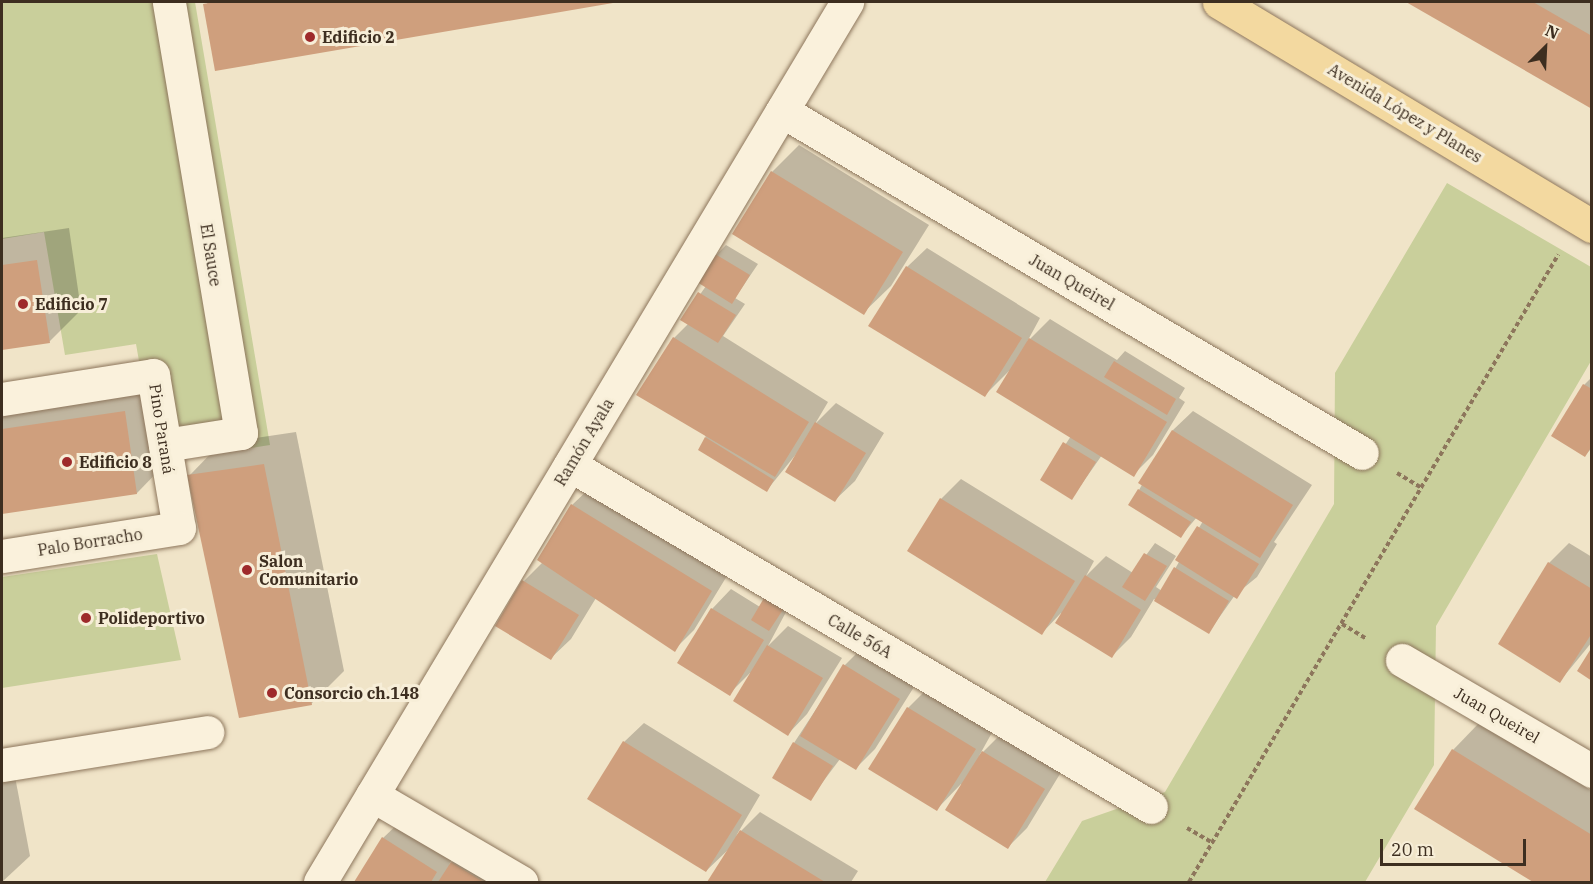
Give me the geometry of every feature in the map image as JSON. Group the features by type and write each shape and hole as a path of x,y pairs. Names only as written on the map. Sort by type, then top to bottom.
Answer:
{"main road":[{"name":"Avenida López y Planes","path":"1219,2 1585,222"}],"street":[{"name":"El Sauce","path":"165,445 241,433 169,2"},
{"name":"Ramón Ayala","path":"320,882 848,2"},
{"name":"Juan Queirel","path":"782,111 1362,453"},
{"name":"Pino Paraná","path":"2,399 153,375 179,528"},
{"name":"Calle 56A","path":"570,465 1151,807"},
{"name":"Palo Borracho","path":"2,556 179,528"},
{"name":"Juan Queirel","path":"1402,660 1592,771"},
{"path":"2,765 207,732"},
{"path":"372,795 521,882"}],"path":[{"path":"1189,882 1585,222"}],"green space":[{"path":"2,2 195,2 270,445 157,463 136,344 65,355 44,232 2,239"},
{"path":"1447,183 1591,267 1591,361 1436,626 1434,765 1365,882 1045,882 1082,821 1165,792 1334,504 1335,373"},
{"name":"Polideportivo","path":"157,554 181,660 2,688 2,577"}],"building":[{"name":"Edificio 2","path":"215,2 613,3 215,71 203,4"},
{"path":"1406,2 1533,2 1592,36 1592,109"},
{"path":"771,171 903,252 864,315 732,234"},
{"path":"715,254 750,275 732,304 697,282"},
{"name":"Edificio 7","path":"37,260 50,343 2,350 2,265"},
{"path":"906,266 1022,338 985,397 868,326"},
{"path":"698,292 736,315 718,343 680,320"},
{"path":"673,337 809,422 775,477 636,395"},
{"path":"1029,338 1167,422 1134,477 996,392"},
{"path":"1114,361 1176,399 1167,415 1104,377"},
{"path":"1583,384 1592,389 1592,446 1585,457 1551,436"},
{"name":"Edificio 8","path":"125,411 137,494 2,514 2,429"},
{"path":"815,422 866,453 835,502 785,472"},
{"path":"1172,430 1293,505 1260,558 1138,483"},
{"path":"705,437 774,480 767,492 698,450"},
{"path":"1063,442 1096,462 1072,500 1040,480"},
{"name":"Salon Comunitario","path":"264,464 312,705 239,718 187,475"},
{"path":"1138,489 1191,522 1181,538 1128,505"},
{"path":"940,498 1075,581 1042,635 907,551"},
{"path":"571,504 712,591 675,652 537,560"},
{"path":"1197,526 1259,564 1237,599 1175,560"},
{"path":"1144,553 1167,566 1145,601 1122,587"},
{"path":"1548,562 1592,589 1592,633 1560,683 1498,644"},
{"path":"1174,567 1229,601 1209,634 1154,601"},
{"path":"1085,575 1141,610 1112,658 1055,623"},
{"path":"522,580 579,615 551,660 495,626"},
{"path":"767,593 786,605 769,631 751,620"},
{"path":"711,608 764,640 730,696 677,663"},
{"path":"767,645 823,678 788,736 733,701"},
{"path":"1592,647 1592,681 1577,671"},
{"path":"843,664 900,699 856,770 800,736"},
{"path":"907,707 976,749 937,811 868,769"},
{"path":"623,741 742,815 706,872 587,799"},
{"path":"793,742 833,766 811,801 772,778"},
{"path":"1452,749 1592,835 1592,882 1533,882 1414,809"},
{"path":"982,751 1045,789 1008,849 945,810"},
{"path":"740,830 825,882 707,882"},
{"path":"382,837 437,872 431,882 354,882"},
{"path":"451,862 484,882 438,882"}],"place":[{"name":"Edificio 2","path":"310,37"},
{"name":"Edificio 7","path":"23,304"},
{"name":"Edificio 8","path":"67,462"},
{"name":"Salon Comunitario","path":"247,570"},
{"name":"Polideportivo","path":"86,618"},
{"name":"Consorcio ch.148","path":"272,693"}]}
